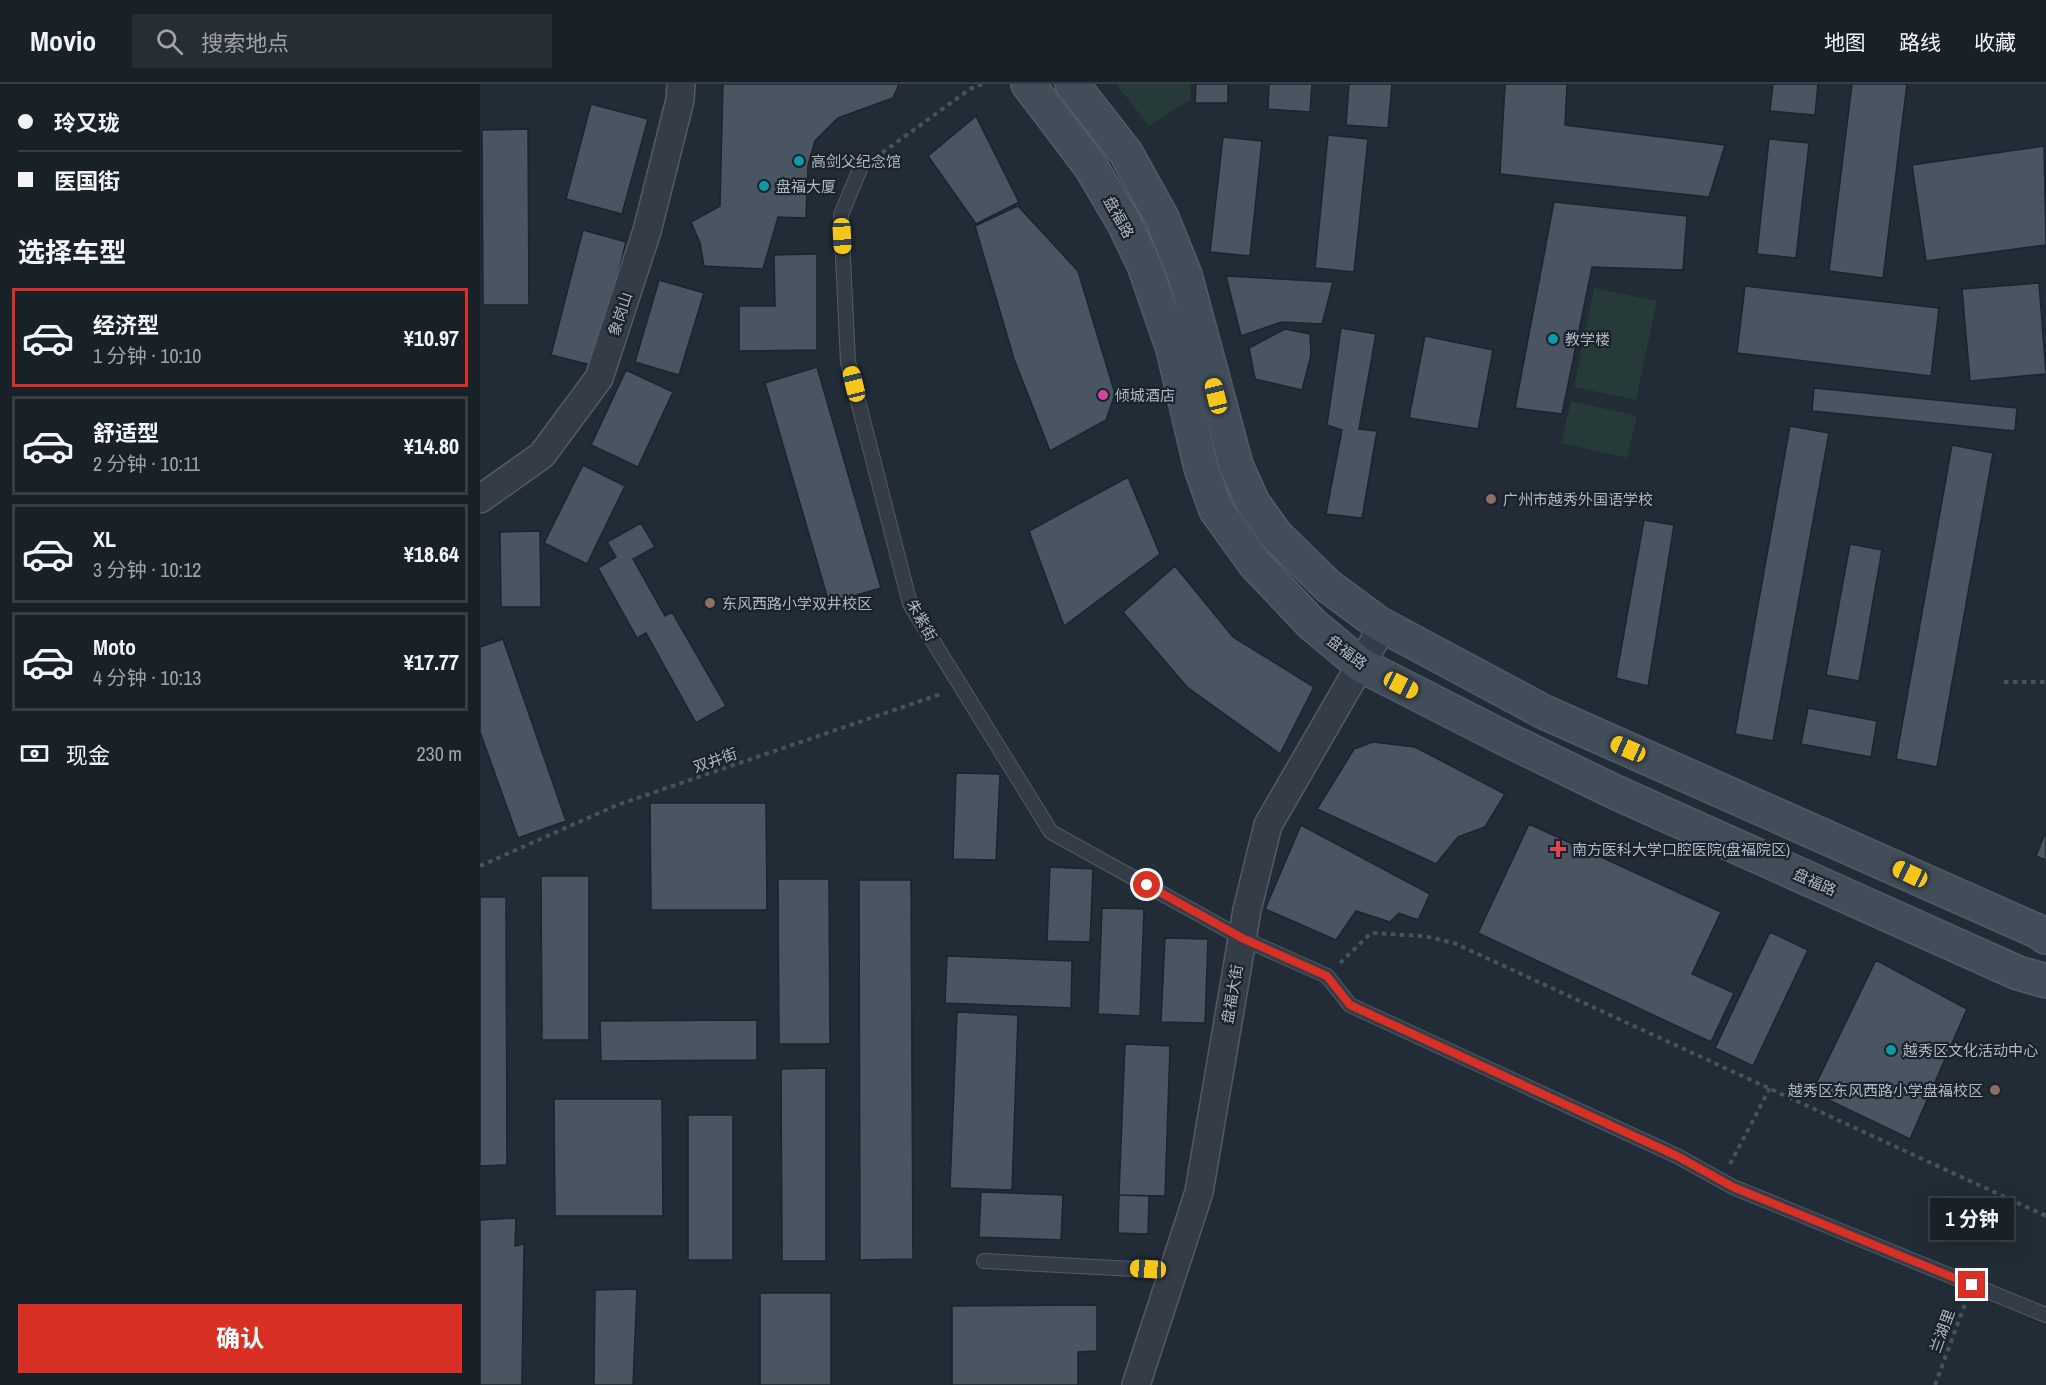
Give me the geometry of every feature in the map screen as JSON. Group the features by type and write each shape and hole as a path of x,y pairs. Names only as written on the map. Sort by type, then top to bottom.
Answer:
{"main road":[{"name":"盘福路","path":"1028,84 1091,167 1124,223 1144,265 1173,349 1202,468 1216,510 1239,544 1272,584 1312,624 1361,665 1615,792 2032,977 2046,991"},
{"path":"1072,84 1126,153 1162,218 1185,275 1236,465 1253,503 1276,535 1328,586 1383,626 1544,712 2043,934"},
{"path":"1089,84 1097,116"}],"street":[{"name":"象岗山","path":"480,499 542,455 599,378 647,231 680,100 681,84"},
{"name":"盘福大街","path":"1136,1385 1199,1192 1242,938 1268,825 1383,626"}],"lane":[{"name":"朱紫街","path":"860,169 841,215 848,362 910,604 1052,832 1242,938 1327,976"},
{"path":"1327,976 1350,1005 1677,1156 1721,1181 2046,1315"},
{"path":"984,1261 1172,1271"}],"path":[{"path":"860,169 970,89 982,84"},
{"path":"2004,682 2046,682"},
{"name":"双井街","path":"480,866 617,805 897,711 962,686"},
{"path":"1327,976 1371,933 1424,936 1454,943 2046,1215"},
{"path":"1721,1181 1770,1088"},
{"name":"兰湖里","path":"1935,1385 1972,1285"}],"green space":[{"path":"1116,84 1191,84 1190,100 1149,126"},
{"path":"1594,288 1657,301 1636,400 1574,387"},
{"path":"1571,401 1637,416 1627,458 1561,443"}],"building":[{"name":"盘福大厦","path":"723,84 899,84 893,98 838,118 815,141 808,165 806,218 778,217 763,269 704,266 700,243 691,222 720,206"},
{"path":"1196,84 1228,84 1228,103 1195,103"},
{"path":"1269,84 1312,84 1310,112 1268,109"},
{"path":"1349,84 1392,84 1388,128 1346,125"},
{"path":"1505,84 1567,84 1565,125 1725,145 1709,197 1500,174"},
{"path":"1773,84 1818,84 1815,115 1770,111"},
{"path":"1852,84 1907,84 1883,278 1829,271"},
{"path":"591,104 648,119 622,214 566,199"},
{"path":"976,116 1019,202 976,224 928,156"},
{"path":"528,129 529,305 483,305 482,130"},
{"path":"1328,135 1368,139 1354,272 1315,268"},
{"path":"1223,137 1262,141 1250,256 1210,252"},
{"path":"1769,139 1809,143 1796,258 1757,254"},
{"path":"2044,146 2046,245 1926,261 1912,165"},
{"name":"教学楼","path":"1554,202 1687,216 1683,270 1592,267 1562,414 1515,408"},
{"path":"1018,206 1078,271 1115,394 1106,420 1050,451 1014,359 975,226"},
{"path":"583,230 626,242 595,366 551,355"},
{"path":"817,254 817,350 739,351 739,306 775,306 774,255"},
{"path":"1226,276 1333,282 1322,324 1282,322 1241,336"},
{"path":"659,280 704,293 679,375 635,362"},
{"path":"2039,283 2046,374 1970,381 1962,289"},
{"path":"1745,286 1939,308 1931,376 1737,353"},
{"path":"1341,328 1376,334 1359,429 1377,431 1362,518 1326,514 1342,430 1327,425"},
{"path":"1285,329 1310,334 1311,355 1302,390 1255,379 1249,348"},
{"path":"1425,336 1493,350 1478,429 1409,418"},
{"path":"817,367 881,588 829,603 765,383"},
{"path":"626,370 673,392 638,467 591,445"},
{"path":"1814,388 2017,408 2015,431 1812,411"},
{"path":"1790,426 1829,433 1773,741 1735,734"},
{"path":"1952,445 1993,453 1937,767 1896,759"},
{"path":"583,465 625,486 587,564 544,543"},
{"path":"1128,477 1160,554 1064,626 1029,531"},
{"path":"1644,520 1674,525 1648,686 1616,678"},
{"path":"641,523 655,547 633,559 665,616 672,612 726,706 696,723 646,633 637,638 598,568 616,557 607,542"},
{"path":"540,531 541,607 501,607 500,532"},
{"path":"1850,544 1882,550 1859,681 1826,675"},
{"path":"1175,566 1233,637 1314,687 1280,754 1187,687 1123,612"},
{"path":"503,639 566,821 518,838 480,732 480,647"},
{"path":"1808,708 1877,721 1871,757 1801,744"},
{"path":"1373,742 1415,747 1505,794 1485,827 1458,837 1436,864 1317,809 1354,749"},
{"path":"956,773 1000,774 996,860 953,859"},
{"path":"650,803 766,803 767,910 651,910"},
{"path":"1529,824 1721,912 1692,974 1734,993 1711,1042 1478,933"},
{"path":"1301,825 1430,894 1418,920 1399,913 1390,922 1356,911 1336,940 1265,909"},
{"path":"2046,831 2046,860 2036,856"},
{"path":"1050,867 1093,869 1090,942 1047,941"},
{"path":"541,876 589,876 589,1040 542,1040"},
{"path":"778,879 829,879 830,1044 779,1044"},
{"path":"859,880 911,880 913,1259 860,1260"},
{"path":"480,897 506,897 507,1165 480,1166"},
{"path":"1102,908 1144,909 1140,1016 1098,1014"},
{"path":"1770,932 1808,950 1753,1066 1715,1048"},
{"path":"1165,938 1208,939 1205,1023 1161,1022"},
{"path":"947,956 1072,961 1071,1008 945,1003"},
{"name":"越秀区文化活动中心","path":"1876,960 1967,1009 1910,1139 1812,1092"},
{"path":"957,1012 1018,1015 1012,1190 950,1188"},
{"path":"757,1020 757,1060 601,1061 600,1021"},
{"path":"1125,1044 1170,1046 1165,1196 1119,1195"},
{"path":"826,1068 826,1261 782,1261 781,1069"},
{"path":"554,1099 662,1099 663,1216 555,1216"},
{"path":"688,1115 733,1115 733,1260 688,1260"},
{"path":"981,1192 1063,1195 1061,1240 979,1237"},
{"path":"1119,1195 1149,1196 1148,1234 1118,1233"},
{"path":"516,1218 515,1246 524,1244 522,1385 480,1385 480,1220"},
{"path":"637,1289 633,1385 594,1385 595,1290"},
{"path":"760,1293 831,1293 831,1385 760,1385"},
{"path":"1097,1305 1097,1351 1078,1352 1078,1385 952,1385 952,1306"}],"place":[{"name":"高剑父纪念馆","path":"799,161"},
{"name":"盘福大厦","path":"764,186"},
{"name":"教学楼","path":"1553,339"},
{"name":"倾城酒店","path":"1103,395"},
{"name":"广州市越秀外国语学校","path":"1491,499"},
{"name":"东风西路小学双井校区","path":"710,603"},
{"name":"南方医科大学口腔医院(盘福院区)","path":"1558,849"},
{"name":"越秀区文化活动中心","path":"1891,1050"},
{"name":"越秀区东风西路小学盘福校区","path":"1995,1090"}],"route":[{"path":"1147,885 1242,938 1327,976 1350,1005 1677,1156 1733,1187 1972,1285"}]}
